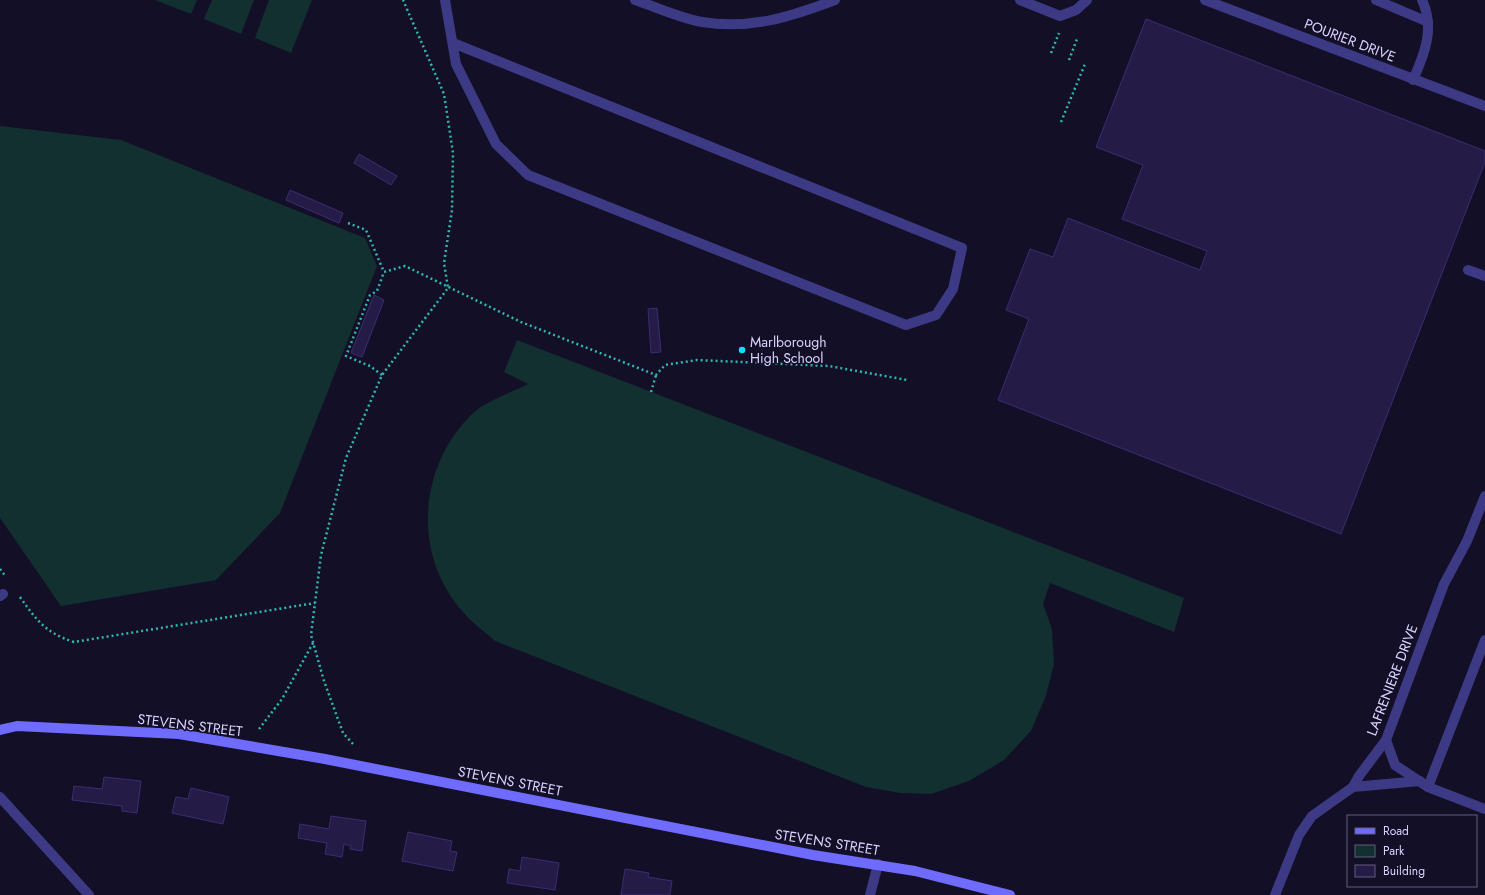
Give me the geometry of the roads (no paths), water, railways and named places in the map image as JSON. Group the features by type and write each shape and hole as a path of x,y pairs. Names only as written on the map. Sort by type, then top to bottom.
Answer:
{"street":[{"path":"445,0 456,64 496,144 528,175 906,325 936,314 953,289 962,248 453,43"},
{"path":"635,0 701,22 749,25 795,15 835,0"},
{"path":"1020,0 1060,16 1076,10 1087,0"},
{"name":"POURIER DRIVE","path":"1205,0 1485,106"},
{"path":"1376,0 1428,22"},
{"path":"1413,80 1425,53 1429,28 1422,0"},
{"path":"1468,270 1485,276"},
{"name":"LAFRENIERE DRIVE","path":"1275,895 1299,835 1312,816 1353,787 1359,776 1386,740 1444,584 1467,541 1485,496"},
{"path":"1424,784 1485,640"},
{"name":"STEVENS STREET","path":"0,730 17,726 179,734 325,759 813,855 915,871 1010,895"},
{"path":"1386,740 1395,765 1424,784 1485,809"},
{"path":"1353,787 1424,784"},
{"path":"0,797 89,895"},
{"path":"870,895 878,864"}],"place":[{"name":"Marlborough High School","path":"742,350"}]}
